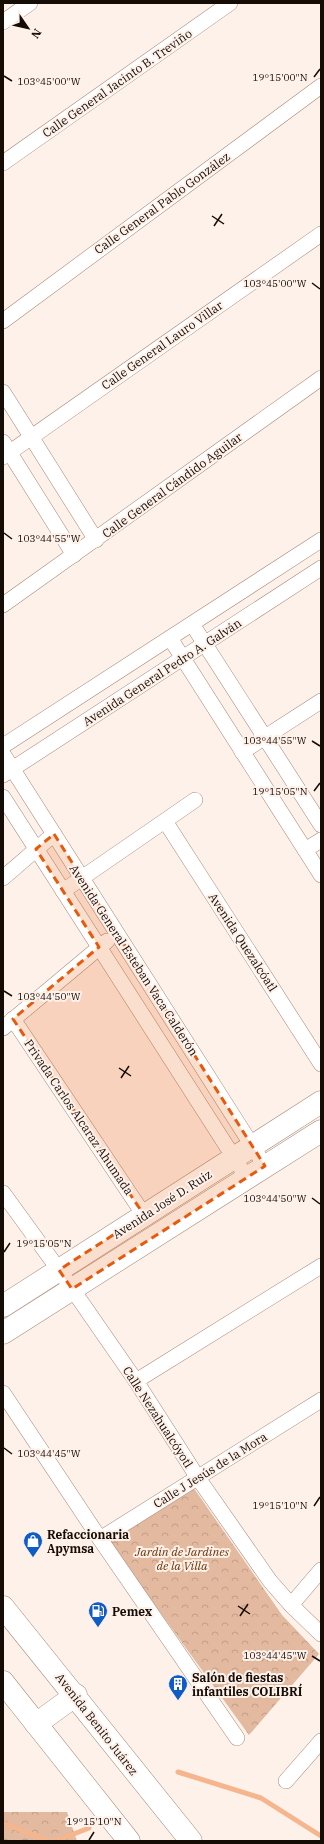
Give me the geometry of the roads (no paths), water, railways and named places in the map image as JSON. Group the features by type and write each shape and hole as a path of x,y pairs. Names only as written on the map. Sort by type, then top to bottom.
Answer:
{"street":[{"path":"3,22 30,3"},
{"name":"Calle General Jacinto B. Treviño","path":"3,163 230,3"},
{"name":"Calle General Pablo González","path":"3,321 321,86"},
{"name":"Calle General Lauro Villar","path":"5,450 31,437 321,234"},
{"name":"Calle General Cándido Aguilar","path":"3,605 321,378"},
{"path":"3,392 96,540"},
{"path":"5,450 74,555"},
{"name":"Avenida General Pedro A. Galván","path":"3,746 321,540"},
{"name":"Avenida General Pedro A. Galván","path":"8,772 321,568"},
{"path":"192,624 321,825"},
{"path":"170,638 321,876"},
{"path":"242,752 321,702"},
{"name":"Avenida General Esteban Vaca Calderón","path":"3,754 8,772 54,834 117,933 256,1172"},
{"name":"Avenida General Esteban Vaca Calderón","path":"3,797 99,947 244,1152"},
{"path":"63,891 195,800"},
{"name":"Avenida Quezalcóatl","path":"165,821 321,1064"},
{"path":"3,878 54,834"},
{"path":"305,850 321,840"},
{"path":"8,1023 117,933"},
{"name":"Privada Carlos Alcaraz Ahumada","path":"8,1023 144,1215"},
{"name":"Avenida José D. Ruiz","path":"3,1306 321,1102"},
{"name":"Avenida José D. Ruiz","path":"3,1333 321,1131"},
{"path":"244,1152 256,1172"},
{"name":"Calle Nezahualcóyotl","path":"3,1193 59,1270 136,1381 198,1478 270,1581 290,1605 321,1634"},
{"path":"136,1381 321,1266"},
{"path":"3,1393 100,1539 237,1738"},
{"name":"Calle J Jesús de la Mora","path":"100,1539 321,1400"},
{"path":"290,1605 321,1570"},
{"name":"Avenida Benito Juárez","path":"3,1607 76,1695 191,1841"},
{"path":"3,1682 129,1841"},
{"path":"36,1724 76,1695"},
{"path":"286,1781 321,1741"}],"waterway":[{"path":"178,1772 261,1798 321,1836"},
{"path":"3,1823 49,1841"},
{"path":"56,1841 89,1828"}],"place":[{"name":"Refaccionaria Apymsa","path":"33,1558"},
{"name":"Pemex","path":"98,1628"},
{"name":"Salón de fiestas infantiles COLIBRÍ","path":"178,1701"}],"park label":[{"name":"Jardín de Jardines de la Villa","path":"182,1558"}]}
